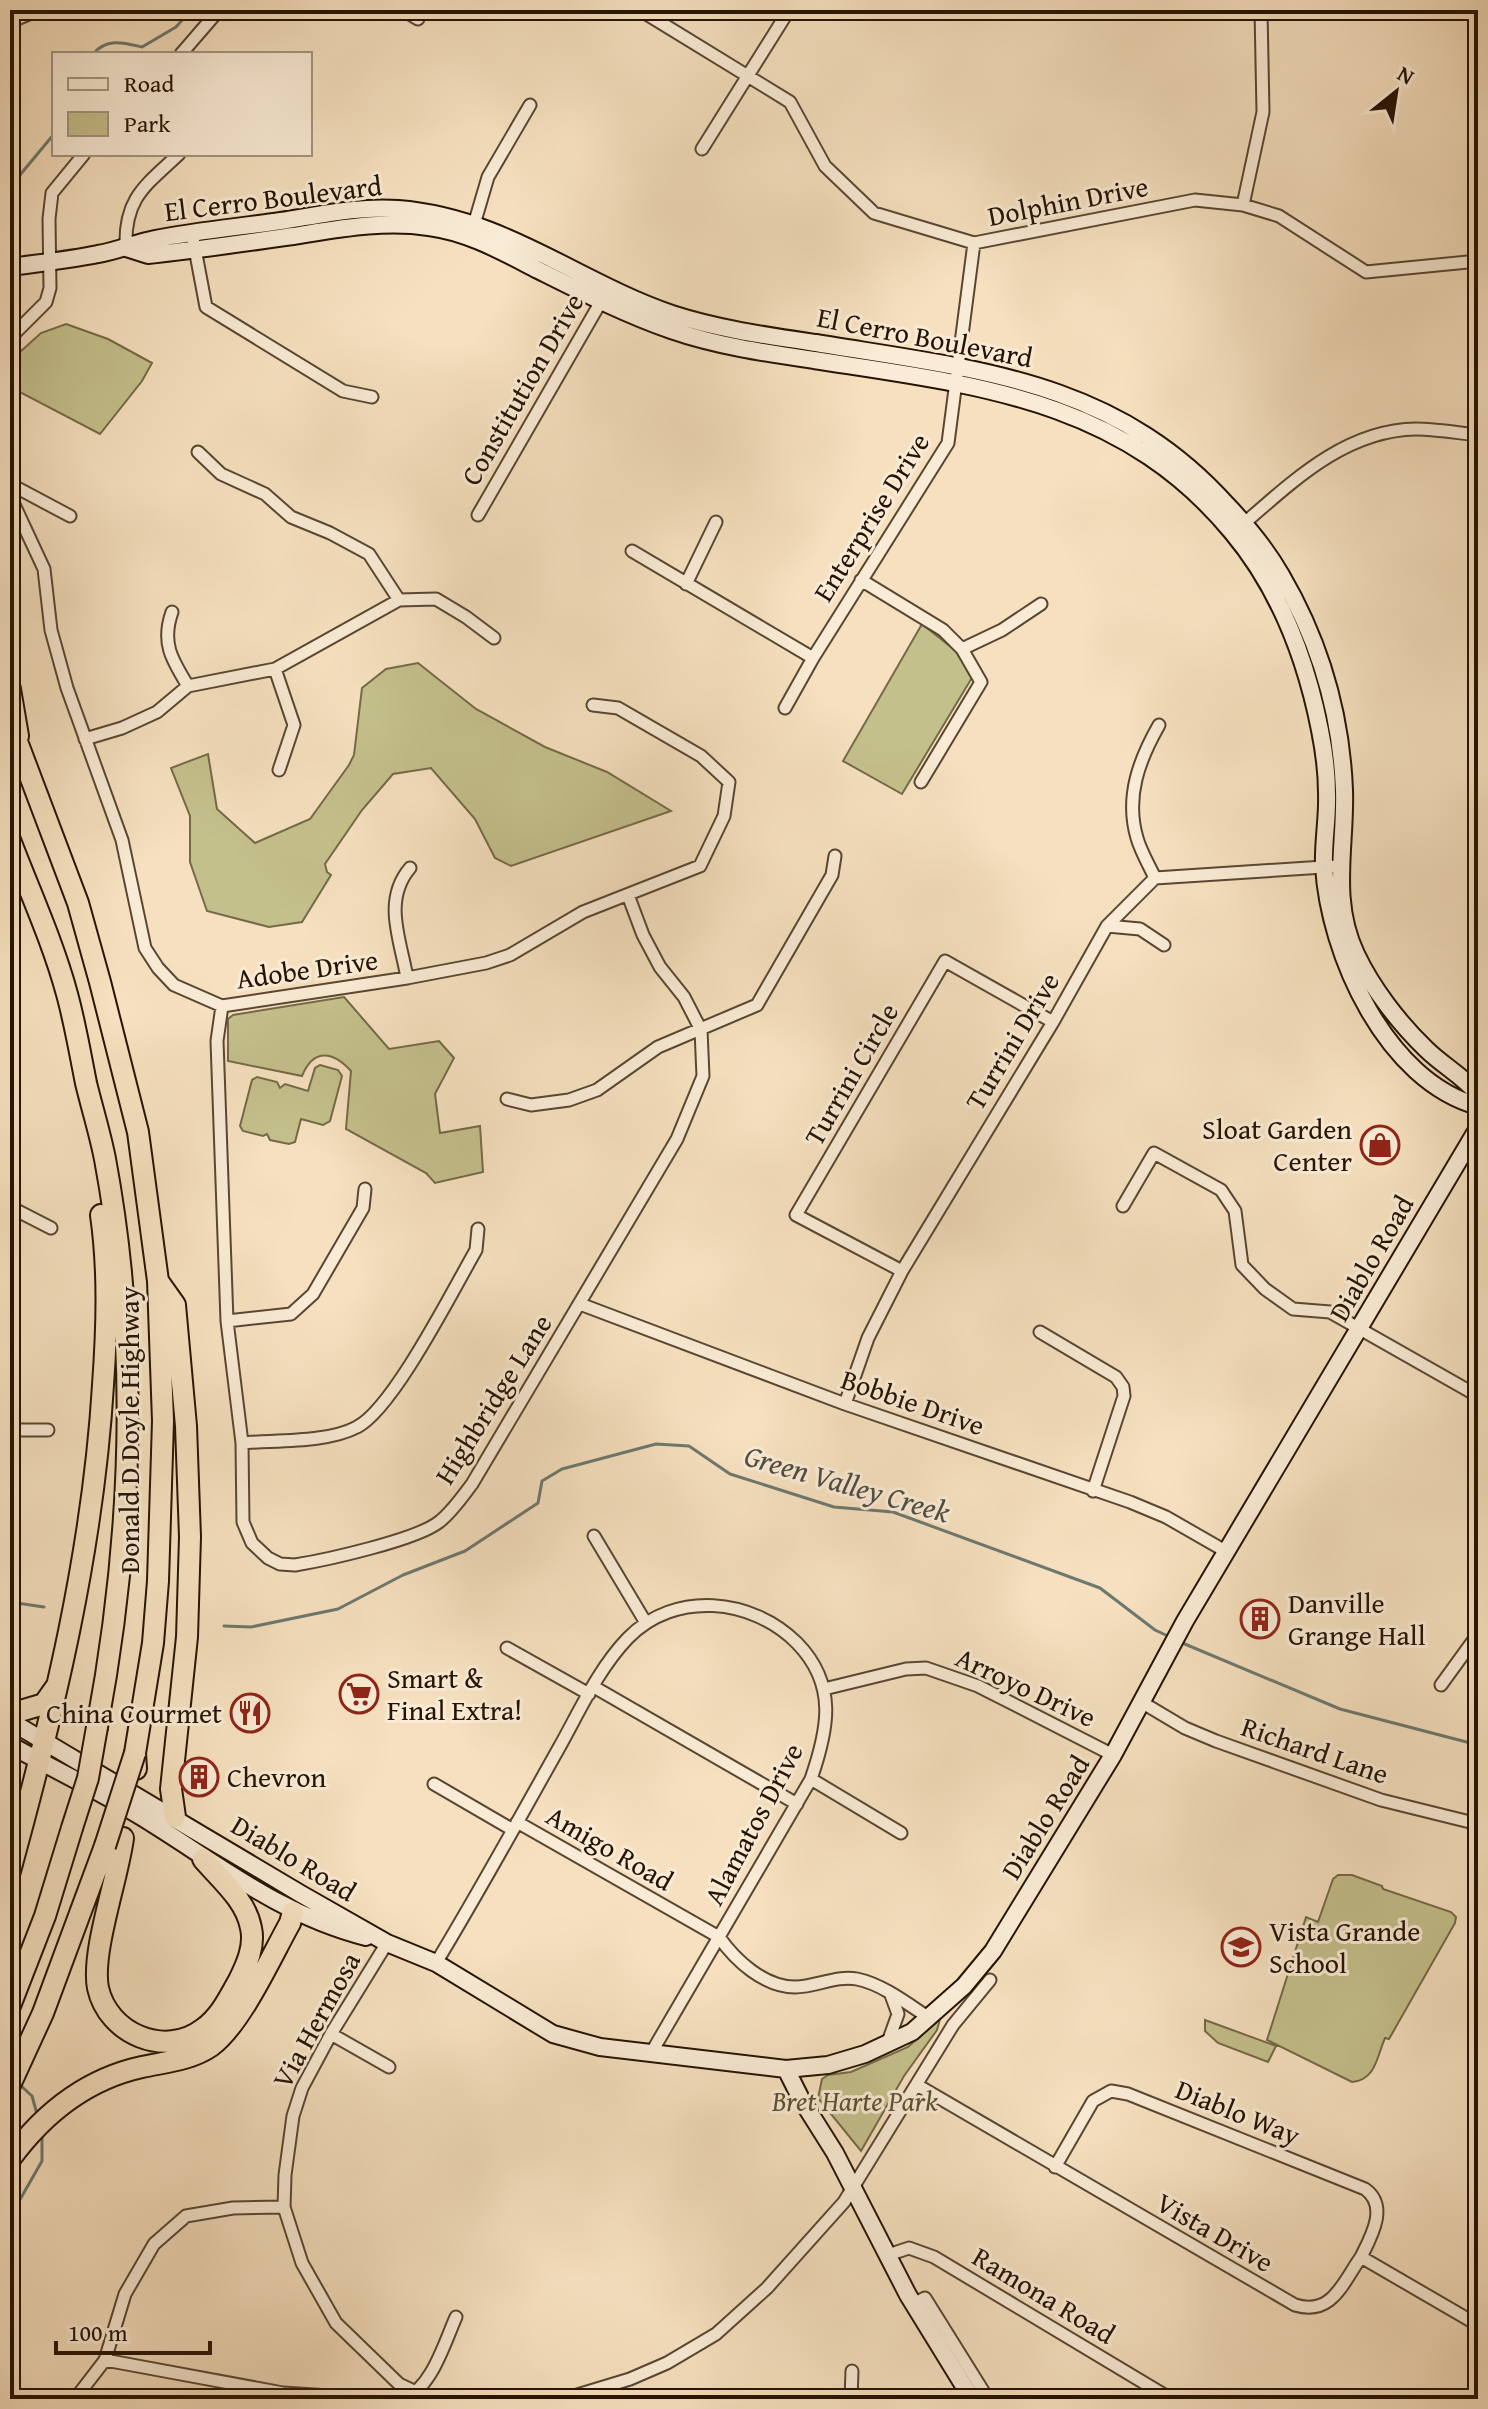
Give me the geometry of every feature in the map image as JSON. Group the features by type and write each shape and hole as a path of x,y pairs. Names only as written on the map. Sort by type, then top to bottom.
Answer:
{"highway":[{"path":"10,689 20,747"},
{"name":"Donald D Doyle Highway","path":"10,723 78,903 138,1132 158,1281 163,1421 158,1581 153,1643 136,1761 114,1842 10,2085"},
{"name":"Donald D Doyle Highway","path":"10,840 66,992 105,1157 118,1242 126,1334 128,1418 126,1507 120,1579 88,1778 45,1916 11,2004"},
{"path":"10,1871 43,1752 74,1613 88,1539 101,1422 105,1272 91,1151 92,1108"},
{"path":"158,1281 175,1305 189,1483 187,1637 171,1789 175,1817"},
{"path":"10,1714 44,1704 56,1687"},
{"path":"114,1842 98,1957 98,1989 111,2015 121,2026 146,2039 175,2042 202,2030 220,2012 249,1957 252,1928 247,1914 240,1901 203,1859"},
{"path":"10,2159 38,2125 79,2092 117,2073 179,2060 198,2054 212,2045 236,2018 290,1923 297,1903"}],"street":[{"path":"10,22 38,10"},
{"path":"183,52 219,10"},
{"path":"403,10 418,19"},
{"name":"Dolphin Drive","path":"640,10 790,102 825,166 874,213 974,243 1195,200 1243,205 1279,216 1366,272 1478,261"},
{"path":"702,149 789,10"},
{"path":"1243,205 1263,112 1261,10"},
{"path":"472,230 488,177 530,105"},
{"path":"10,338 46,302 51,262 49,219 52,193 82,156"},
{"path":"126,248 125,228 132,203 177,156"},
{"name":"El Cerro Boulevard","path":"10,267 126,248 147,241 193,242 352,210 393,208 436,213 605,294 675,332 745,350 958,384 1049,406 1122,438 1166,468 1239,528"},
{"path":"193,242 206,307 343,391 372,397"},
{"name":"Enterprise Drive","path":"785,708 948,443 974,243"},
{"name":"El Cerro Boulevard","path":"605,294 747,332 960,366 1035,384 1107,412 1173,454 1211,487 1239,528 1307,669 1322,735 1332,865 1332,923 1357,989 1376,1022 1402,1054 1444,1093 1478,1106"},
{"name":"Constitution Drive","path":"478,515 605,294"},
{"path":"1239,528 1324,458 1349,443 1376,434 1415,429 1478,435"},
{"path":"198,452 221,474 265,494 291,517 369,554 399,600"},
{"path":"10,484 70,516"},
{"name":"Adobe Drive","path":"10,496 44,569 51,630 85,739 122,840 145,948 174,985 222,1006 486,963 510,955 583,912 700,866 724,816 729,782 701,756 618,708 593,705"},
{"path":"686,584 716,522"},
{"path":"632,551 813,658"},
{"path":"861,580 943,630 962,649 981,682 921,782"},
{"path":"85,739 122,728 157,712 188,686 275,669 399,600 436,599 494,638"},
{"path":"962,649 1002,630 1041,604"},
{"path":"172,612 167,649 188,686"},
{"path":"275,669 294,725 279,770"},
{"path":"1159,725 1141,757 1133,792 1137,837 1155,878 1332,865"},
{"path":"507,1099 531,1105 569,1100 597,1090 658,1047 757,1005 832,875 835,856"},
{"name":"El Cerro Boulevard","path":"1332,865 1354,951 1364,969 1393,1012 1427,1051 1468,1082 1478,1094"},
{"path":"407,978 393,906 401,879 410,868"},
{"name":"Turrini Drive","path":"845,1404 868,1338 902,1271 1053,1022 1107,926 1155,878"},
{"name":"Highbridge Lane","path":"222,1006 217,1041 227,1321 242,1443 243,1522 252,1543 268,1558 288,1565 310,1562 412,1535 438,1523 472,1484 677,1139 703,1076 701,1030 684,997 660,967 628,895"},
{"path":"1107,926 1140,929 1164,945"},
{"name":"Turrini Circle","path":"902,1271 796,1215 945,961 1053,1022"},
{"name":"Diablo Road","path":"10,1745 43,1752 175,1817 297,1903 345,1932 387,1943 436,1963 553,2034 600,2047 650,2055 786,2069 828,2065 865,2054 912,2032 964,1986 993,1951 1113,1755 1185,1621 1478,1128"},
{"path":"1123,1206 1154,1153 1221,1190 1235,1211 1242,1265 1265,1289 1293,1309 1330,1312 1478,1396"},
{"path":"227,1321 291,1314 313,1294 363,1208 365,1189"},
{"path":"10,1207 51,1228"},
{"path":"242,1443 332,1436 369,1420 392,1392 476,1250 478,1229"},
{"name":"Bobbie Drive","path":"580,1304 845,1404 1130,1502 1166,1517 1227,1552"},
{"path":"1040,1332 1116,1377 1123,1387 1122,1405 1093,1491"},
{"path":"10,1430 48,1430"},
{"path":"594,1536 646,1623"},
{"name":"Alamatos Drive","path":"436,1963 592,1691 628,1638 646,1623 683,1607 724,1606 747,1610 782,1629 813,1663 824,1689 827,1711 824,1742 811,1779 650,2055"},
{"path":"1441,1685 1478,1634"},
{"path":"507,1648 797,1804"},
{"name":"Arroyo Drive","path":"824,1689 906,1669 926,1668 978,1686 1113,1755"},
{"name":"Richard Lane","path":"1143,1703 1185,1728 1216,1741 1381,1800 1478,1824"},
{"name":"Diablo Road","path":"10,1721 43,1752 203,1859 297,1903"},
{"path":"811,1779 901,1833"},
{"name":"Amigo Road","path":"434,1784 719,1937 734,1958 777,1984 795,1987 854,1978 867,1982 929,2018"},
{"name":"Via Hermosa","path":"387,1943 331,2034 296,2102 285,2175 284,2207 302,2263 336,2323 399,2384 431,2399"},
{"path":"564,2399 630,2379 667,2363 716,2334 767,2288 844,2202 953,2025 990,1980"},
{"path":"887,2044 894,2032 898,2014 891,1995"},
{"path":"331,2034 389,2067"},
{"path":"786,2069 852,2186 913,2304 972,2399"},
{"name":"Vista Drive","path":"917,2085 1295,2305 1310,2310 1324,2305 1335,2295 1361,2257"},
{"name":"Diablo Way","path":"1055,2167 1093,2101 1111,2091 1128,2094 1371,2193 1377,2212 1376,2226 1361,2257"},
{"path":"75,2399 105,2360 125,2294 154,2244 186,2216 216,2209 284,2207"},
{"name":"Ramona Road","path":"888,2255 909,2248 934,2257 1171,2399"},
{"path":"1361,2257 1478,2325"},
{"path":"913,2304 925,2298 988,2399"},
{"path":"404,2399 415,2392 434,2366 456,2317"},
{"path":"105,2360 282,2396 377,2399"},
{"path":"851,2399 852,2371"}],"green space":[{"path":"66,324 108,339 152,363 142,381 100,434 10,387 10,361 41,333"},
{"path":"922,624 961,655 973,676 902,794 843,761"},
{"path":"418,663 476,709 545,747 607,772 671,811 511,866 495,858 475,819 431,768 393,774 362,810 325,864 331,875 302,922 269,927 207,911 190,862 190,816 171,768 208,754 217,809 255,843 310,819 349,765 354,755 362,688 386,669"},
{"path":"344,997 389,1049 439,1041 454,1058 435,1094 440,1133 480,1126 483,1172 435,1183 426,1173 346,1129 351,1071 337,1059 317,1057 306,1067 302,1076 228,1061 228,1019 233,1015"},
{"path":"320,1065 338,1070 342,1076 330,1121 323,1125 301,1119 295,1142 289,1144 270,1140 267,1134 263,1136 243,1131 240,1126 252,1080 257,1077 277,1082 280,1088 285,1084 308,1091 315,1068"},
{"path":"1338,1875 1352,1875 1451,1912 1456,1917 1389,2039 1385,2038 1371,2072 1352,2082 1267,2040 1306,1917 1318,1922 1333,1879"},
{"name":"Bret Harte Park","path":"940,2019 937,2030 904,2076 861,2151 818,2098 822,2079 828,2075 851,2072 908,2047"},
{"path":"1205,2020 1276,2046 1268,2062 1218,2043 1205,2031"}],"waterway":[{"path":"95,52 110,43 142,47 176,27 191,10"},
{"path":"10,187 52,136"},
{"name":"Green Valley Creek","path":"224,1626 251,1627 338,1609 403,1575 465,1551 538,1503 542,1481 562,1469 656,1444 689,1446 730,1474 834,1507 893,1512 1100,1588 1155,1630 1170,1637"},
{"name":"Green Valley Creek","path":"10,1602 44,1607"},
{"name":"Green Valley Creek","path":"1180,1642 1340,1709 1478,1745"},
{"path":"19,2084 32,2096 37,2114"},
{"path":"10,2217 42,2161 42,2133"},
{"path":"1039,2399 1051,2394 1059,2399"}],"place":[{"name":"Sloat Garden Center","path":"1380,1145"},
{"name":"Danville Grange Hall","path":"1260,1619"},
{"name":"Smart & Final Extra!","path":"359,1694"},
{"name":"China Courmet","path":"250,1713"},
{"name":"Chevron","path":"199,1777"},
{"name":"Vista Grande School","path":"1241,1947"}]}
